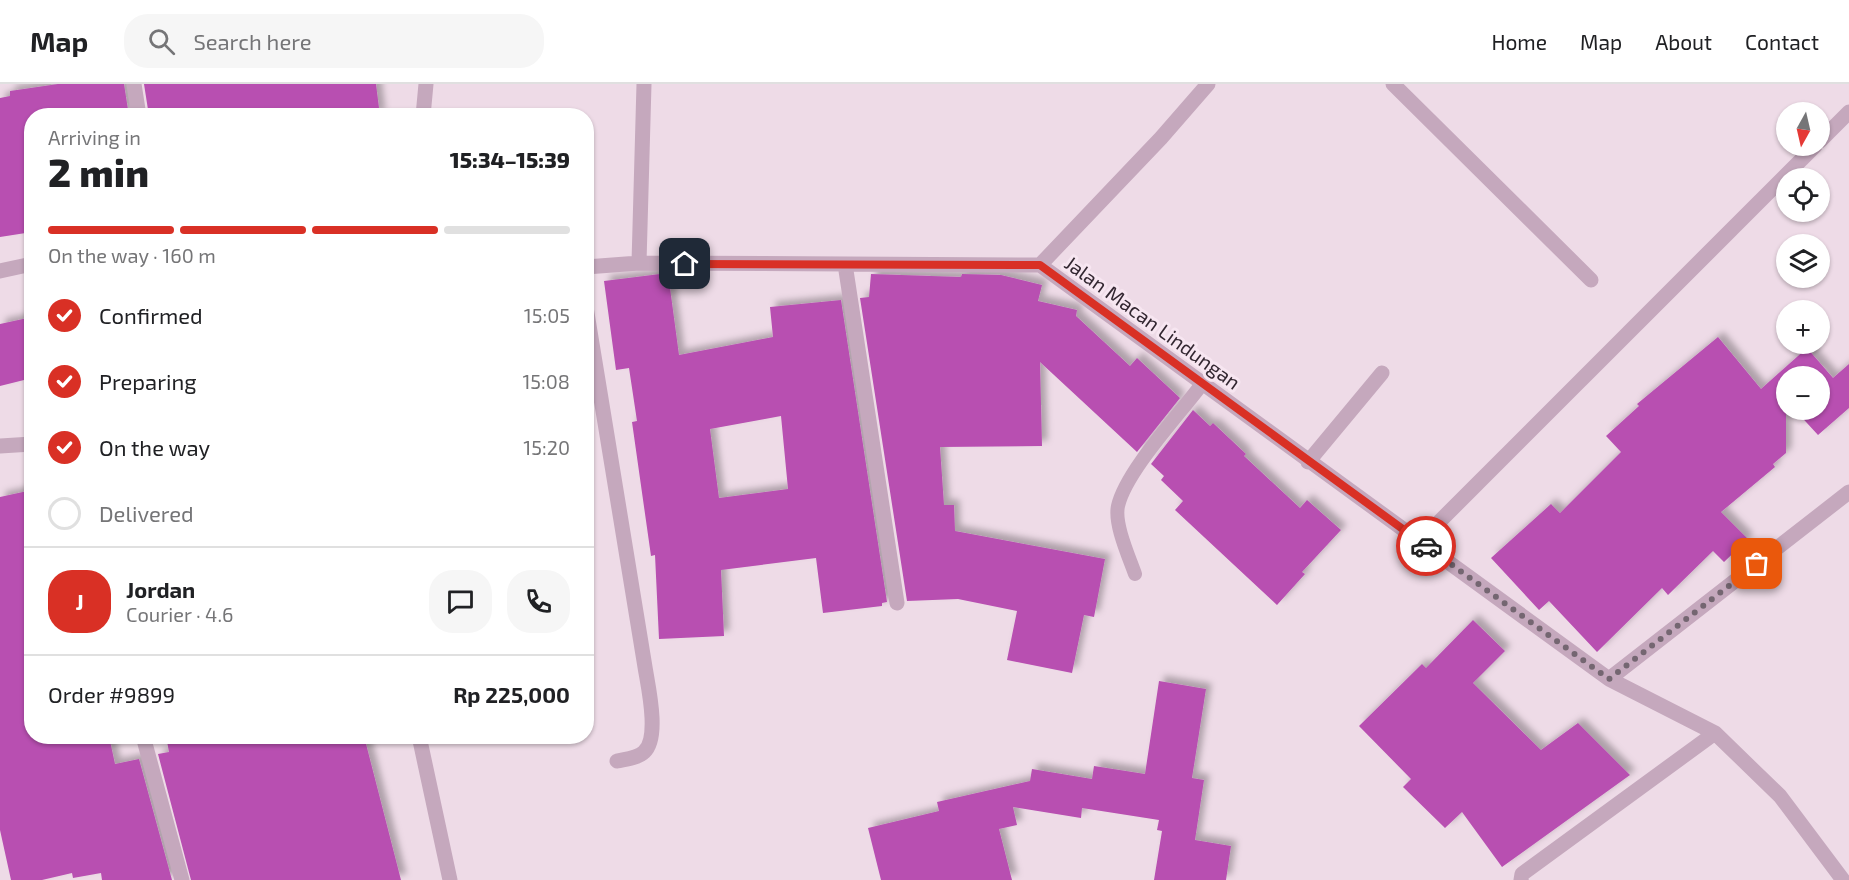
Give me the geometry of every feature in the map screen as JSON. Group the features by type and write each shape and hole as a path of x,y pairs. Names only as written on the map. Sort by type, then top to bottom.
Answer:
{"street":[{"path":"134,84 138,108"},
{"path":"424,108 426,84"},
{"path":"639,264 644,84"},
{"path":"1040,265 1161,138 1208,84"},
{"path":"1393,84 1591,280"},
{"path":"1830,131 1849,112"},
{"path":"1420,541 1805,156"},
{"name":"Jalan Macan Lindungan","path":"594,267 639,264 1040,265 1609,679 1715,733 1780,796 1843,880"},
{"path":"845,264 897,603"},
{"path":"0,271 24,266"},
{"path":"594,356 645,667 652,727 648,746 644,752 617,761"},
{"path":"1308,462 1382,373"},
{"path":"0,446 24,444"},
{"path":"1609,679 1849,492"},
{"path":"1521,880 1522,874 1715,733"},
{"path":"145,744 182,880"},
{"path":"421,744 450,880"}],"lane":[{"path":"1135,574 1123,540 1117,508 1127,481 1202,384"}],"building":[{"path":"58,84 124,84 128,108 24,108 24,233 0,237 0,98 10,96 10,91"},
{"path":"144,84 376,84 379,108 148,108"},
{"path":"668,273 679,355 773,337 770,307 841,300 887,602 882,603 882,606 823,613 816,558 721,570 724,636 659,639 655,555 651,556 632,422 637,421 629,368 616,370 604,281","holes":["781,416 788,489 719,498 710,429"]},
{"path":"871,274 961,277 962,274 1001,275 1042,285 1038,301 1077,310 1076,316 1130,366 1137,358 1180,398 1137,452 1040,362 1042,446 940,447 944,505 954,505 955,531 1105,559 1094,617 1084,615 1072,673 1007,660 1017,611 958,599 907,601 860,298 869,297"},
{"path":"24,319 24,380 0,386 0,324"},
{"path":"1718,337 1761,389 1776,376 1776,420 1786,420 1786,453 1773,464 1775,467 1721,512 1748,539 1724,562 1713,551 1668,595 1662,588 1597,652 1549,601 1539,610 1491,558 1551,504 1560,513 1621,452 1606,436 1639,406 1637,404"},
{"path":"1800,354 1812,354 1823,366 1787,366"},
{"path":"1849,364 1849,408 1818,435 1804,420 1830,420 1830,375 1833,378"},
{"path":"1193,410 1210,426 1213,423 1246,454 1244,456 1300,508 1307,500 1341,530 1302,572 1305,574 1277,605 1175,510 1183,501 1161,480 1164,476 1151,464"},
{"path":"24,492 24,744 111,744 115,764 139,759 172,880 102,880 101,873 73,878 72,873 42,880 11,880 0,830 0,497"},
{"path":"1473,620 1505,651 1473,683 1541,750 1578,723 1630,775 1502,867 1462,812 1445,828 1403,787 1411,779 1359,726 1422,664 1426,668"},
{"path":"1159,681 1206,689 1192,778 1204,780 1195,840 1231,846 1226,880 1154,880 1162,831 1157,830 1159,820 1082,808 1081,818 1013,807 1017,825 999,829 1012,880 881,880 868,828 939,811 937,802 1030,781 1032,769 1092,779 1094,766 1145,774"},
{"path":"168,744 366,744 401,880 191,880 158,754 169,752"}],"way so far":[{"path":"1426,546 1609,679 1757,564"}],"route":[{"path":"685,264 1040,265 1426,546"}]}
